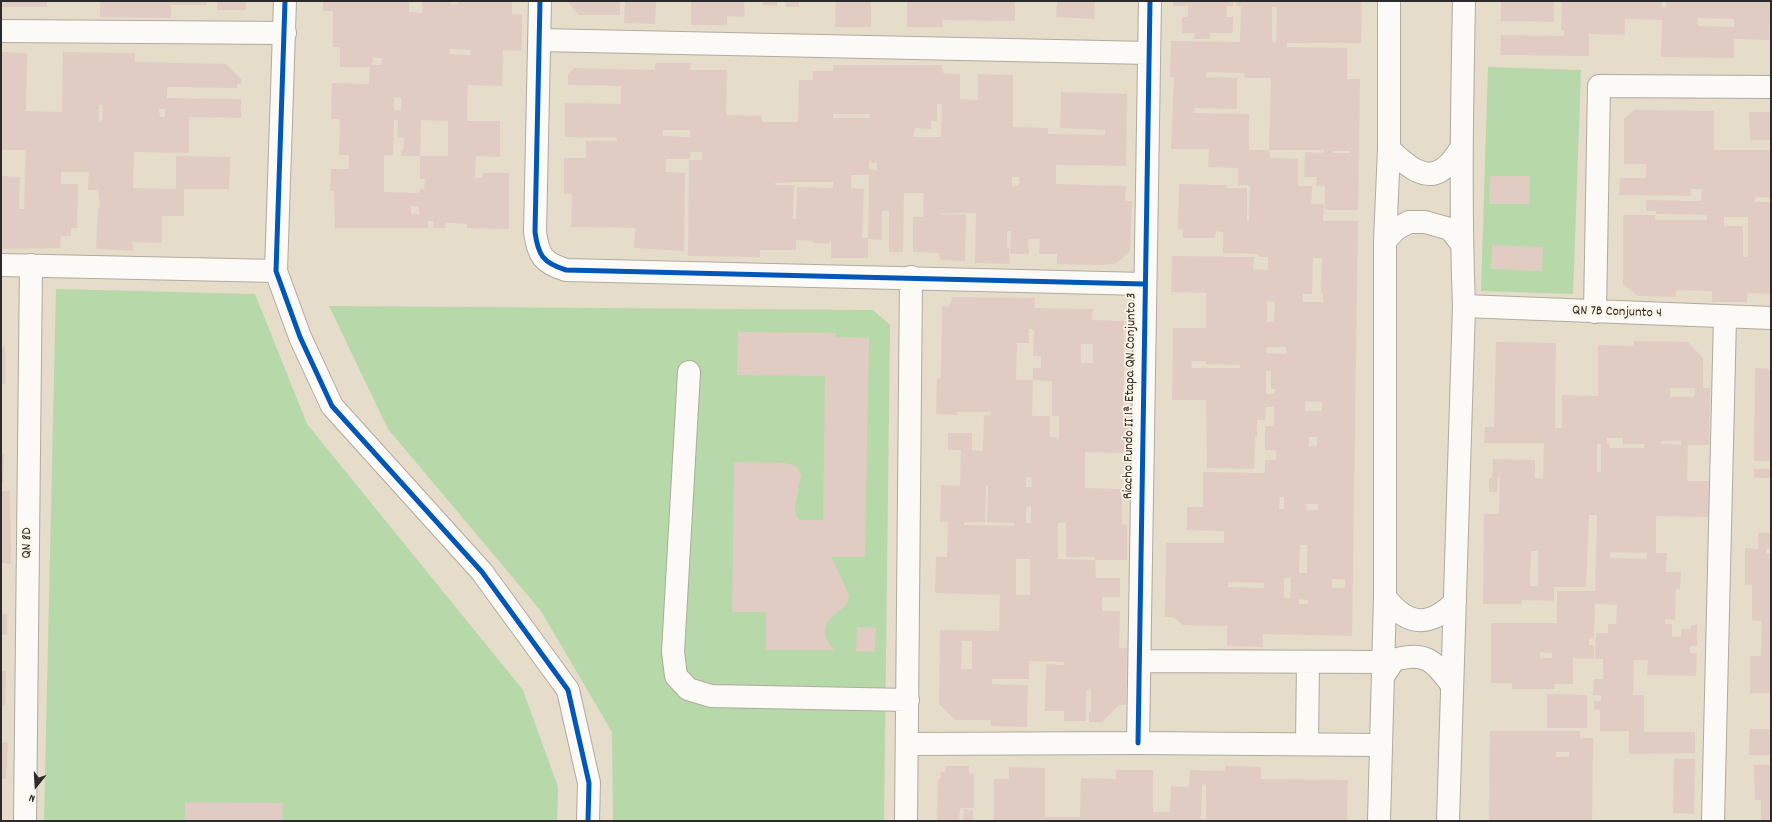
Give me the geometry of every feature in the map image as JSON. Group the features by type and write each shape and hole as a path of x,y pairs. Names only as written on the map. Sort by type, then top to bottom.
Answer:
{"street":[{"path":"285,1 276,271 300,337 332,406 482,572 568,690 589,783 588,821"},
{"path":"540,1 535,232 537,249 545,260 557,267 566,270 911,277 1144,284"},
{"name":"Riacho Fundo II 1ª Etapa QN Conjunto 3","path":"1138,743 1144,284 1150,1"},
{"path":"1379,821 1385,597 1385,241 1389,149 1389,1"},
{"path":"1448,821 1451,684 1464,306 1461,148 1464,1"},
{"path":"1,31 285,33"},
{"path":"540,40 1149,53"},
{"path":"1594,312 1599,86 1771,87"},
{"path":"1389,149 1402,162 1411,168 1420,172 1430,173 1441,171 1450,163 1461,148"},
{"path":"1385,241 1396,229 1409,222 1425,222 1450,230 1462,243"},
{"path":"1,265 276,271"},
{"name":"QN 8D","path":"25,821 31,266"},
{"path":"906,821 911,277"},
{"name":"QN 7B Conjunto 4","path":"1464,306 1771,318"},
{"path":"1713,821 1725,317"},
{"path":"689,372 673,652 676,676 688,689 711,696 908,700"},
{"path":"1385,597 1402,616 1418,621 1434,618 1444,612 1455,602"},
{"path":"1140,661 1308,662 1384,668 1394,660 1405,656 1417,655 1431,661 1442,670 1451,684"},
{"path":"1307,744 1308,662"},
{"path":"907,744 1138,743 1380,745"}],"green space":[{"path":"1488,67 1581,70 1573,294 1481,291"},
{"path":"56,289 255,294 307,424 523,690 558,787 557,821 44,821"},
{"path":"329,306 873,310 890,325 884,821 613,821 612,732 541,611 388,429"}],"building":[{"path":"1,1 47,1 47,7 1,7"},
{"path":"100,1 207,1 207,5 171,5 171,18 100,17"},
{"path":"217,1 246,1 246,10 217,10"},
{"path":"323,1 409,1 409,12 422,13 422,1 451,1 451,4 458,4 458,1 512,1 512,14 522,15 522,51 503,50 502,86 468,85 467,108 467,121 500,121 500,157 476,156 475,178 483,178 483,173 509,173 509,229 467,228 467,224 446,223 445,228 433,228 434,221 428,221 428,228 335,228 334,191 330,191 331,169 349,169 349,155 339,155 340,119 331,119 332,83 369,84 370,67 340,67 340,47 333,47 333,11 323,11","holes":["450,49 471,50 470,55 449,54","373,58 382,58 381,65 372,65","394,97 401,98 401,111 394,110","394,120 398,120 397,137 404,138 404,149 402,149 401,156 420,156 420,179 425,179 424,189 420,188 420,193 384,192 384,155 393,155","421,120 448,121 448,156 420,156","411,206 419,206 419,214 411,214"]},
{"path":"567,1 620,1 620,15 579,15"},
{"path":"625,1 656,1 655,24 624,23"},
{"path":"691,1 744,1 745,17 727,16 727,25 691,25"},
{"path":"763,1 777,1 777,6 763,5"},
{"path":"786,1 799,1 799,7 786,7"},
{"path":"836,1 871,2 871,27 835,27"},
{"path":"907,1 1015,1 1015,21 942,20 943,27 907,27"},
{"path":"1057,1 1095,1 1094,19 1056,17"},
{"path":"1173,1 1233,1 1233,6 1227,6 1226,17 1233,17 1233,33 1210,33 1210,39 1194,39 1195,33 1182,33 1182,17 1188,17 1188,6 1173,6"},
{"path":"1236,1 1362,1 1361,43 1287,43 1287,47 1347,48 1347,79 1360,79 1358,210 1325,210 1325,186 1316,186 1317,177 1304,177 1305,152 1324,153 1324,150 1269,150 1270,158 1298,159 1298,186 1312,186 1311,204 1324,204 1323,221 1358,221 1352,636 1263,634 1263,647 1227,646 1227,626 1183,625 1173,617 1165,617 1166,543 1224,543 1224,531 1187,530 1187,507 1203,507 1203,472 1265,473 1265,460 1276,460 1276,450 1265,450 1265,426 1274,426 1274,407 1266,407 1265,420 1257,420 1254,469 1207,468 1206,400 1172,400 1173,328 1206,328 1206,293 1171,292 1172,256 1254,257 1253,269 1268,270 1268,257 1259,257 1259,254 1223,253 1223,232 1216,231 1215,238 1183,238 1183,229 1178,230 1179,184 1227,185 1227,188 1247,188 1247,221 1249,221 1250,185 1238,185 1238,168 1208,167 1209,149 1171,149 1174,77 1170,77 1171,41 1240,42 1241,6 1236,6","holes":["1272,7 1277,7 1276,42 1272,42","1206,72 1245,73 1244,78 1271,78 1269,150 1249,150 1249,114 1195,113 1194,108 1237,109 1237,78 1206,77","1333,151 1350,151 1350,153 1333,153","1313,258 1322,258 1321,294 1323,294 1323,302 1303,302 1303,294 1312,294","1267,301 1275,302 1274,322 1267,322","1267,347 1286,347 1286,354 1266,353","1191,361 1206,361 1206,364 1240,365 1240,368 1192,368","1266,371 1271,371 1271,389 1275,389 1275,394 1266,394","1305,401 1322,402 1322,411 1305,411","1309,437 1317,437 1317,446 1309,446","1280,497 1284,497 1284,509 1279,509","1306,504 1318,504 1318,510 1307,510","1300,545 1307,545 1307,573 1299,573","1284,578 1291,578 1290,598 1284,598","1332,579 1345,579 1345,588 1332,588","1228,582 1264,583 1264,588 1228,587","1299,599 1308,600 1308,604 1299,604"]},
{"path":"1501,1 1554,1 1554,22 1501,21"},
{"path":"1562,1 1662,1 1662,7 1666,7 1666,1 1771,1 1769,40 1734,39 1734,58 1661,57 1662,20 1625,19 1625,35 1589,34 1589,56 1500,55 1501,35 1564,36 1564,30 1561,30","holes":["1698,18 1734,19 1734,27 1698,26"]},
{"path":"1,52 27,53 26,111 62,112 63,52 135,53 135,62 226,64 242,80 241,84 237,84 237,88 167,87 167,98 241,99 241,118 189,117 189,153 134,152 133,188 176,189 176,156 230,157 229,189 184,189 184,216 162,216 162,243 132,242 133,251 96,249 98,208 100,207 98,190 88,190 89,172 61,172 61,184 78,184 77,228 71,228 71,236 61,236 60,248 1,249 1,176 20,177 19,209 24,209 26,150 1,150","holes":["99,105 103,105 102,120 99,121","159,109 165,109 165,117 160,117"]},
{"path":"655,63 691,63 690,70 727,70 726,115 762,116 762,122 798,122 799,80 813,80 813,71 833,71 833,65 942,65 943,73 960,74 960,99 978,100 978,74 1013,75 1013,127 1048,128 1048,134 1105,135 1105,130 1060,128 1061,92 1127,94 1126,166 1056,165 1056,184 1126,186 1125,201 1132,201 1130,251 1117,263 1104,265 1057,264 1057,254 1039,254 1040,239 1028,239 1029,254 1010,254 1011,231 1007,231 1007,247 1009,248 1010,264 975,263 976,213 940,213 966,215 965,261 940,260 939,253 913,252 913,217 923,217 924,193 904,193 903,252 889,252 889,211 882,211 882,240 868,239 868,258 831,258 831,240 828,244 796,240 796,250 760,250 760,257 688,256 689,160 702,160 702,152 690,152 690,159 666,159 666,172 685,173 684,251 634,248 635,228 571,227 572,194 564,194 564,158 586,158 586,141 617,141 617,138 565,137 565,103 621,104 621,86 568,85 568,75 574,68 655,70","holes":["937,104 942,104 941,137 913,137 915,128 931,129 931,121 937,122","833,114 869,114 870,118 833,118","663,130 690,130 690,137 663,136","869,162 877,163 877,170 869,169","851,175 869,175 868,238 862,238 864,189 851,188","1012,177 1019,177 1019,186 1012,186","833,182 833,188 797,187 796,219 793,219 794,185 775,185 775,183"]},
{"path":"1634,110 1714,111 1714,150 1771,150 1771,198 1755,197 1755,202 1771,202 1771,294 1747,293 1747,302 1712,302 1712,291 1676,290 1676,297 1638,296 1623,284 1623,215 1655,215 1655,220 1707,220 1707,215 1656,214 1656,211 1646,211 1646,200 1701,201 1702,189 1691,189 1690,196 1619,195 1620,178 1646,178 1646,164 1624,164 1624,119","holes":["1724,217 1748,217 1748,257 1743,257 1743,226 1724,226"]},
{"path":"1749,112 1771,112 1771,140 1750,140"},
{"path":"1490,176 1530,176 1529,204 1489,204"},
{"path":"1492,245 1543,247 1542,271 1491,269"},
{"path":"953,297 1035,298 1034,308 1093,309 1092,320 1124,321 1123,417 1128,417 1127,453 1085,452 1085,488 1122,489 1122,524 1127,525 1127,560 1095,560 1096,578 1120,578 1120,597 1102,597 1102,611 1120,611 1119,648 1127,648 1126,705 1119,705 1102,722 1089,722 1089,712 1091,712 1091,690 1086,691 1086,721 1064,721 1064,711 1045,711 1046,664 1064,665 1064,662 1029,661 1029,679 992,679 992,684 1028,685 1027,727 991,726 991,720 955,720 939,704 940,630 999,631 1000,595 935,593 936,557 947,557 948,522 940,522 941,485 960,486 961,450 948,450 948,433 972,433 972,450 983,451 984,415 991,415 991,412 957,412 957,415 936,414 937,379 941,378 942,306 948,307","holes":["1029,329 1034,329 1033,356 1041,356 1041,368 1033,368 1033,380 1016,380 1017,343 1029,343","1081,344 1093,344 1093,363 1081,363","1033,380 1052,381 1052,416 1059,416 1059,438 1050,437 1050,416 1032,416","1026,477 1031,477 1032,487 1026,487","986,486 988,486 987,522 1014,523 1014,526 964,525 964,522 985,522","1031,506 1031,523 1026,523 1026,507","1058,523 1066,523 1066,557 1095,557 1095,560 1058,559","1016,559 1030,559 1030,595 1016,595","962,641 972,641 972,669 961,669"]},
{"path":"738,332 836,333 836,337 869,338 865,557 831,557 849,596 847,604 829,619 825,628 825,637 834,650 766,650 766,612 732,612 734,462 786,463 796,466 801,475 795,507 796,516 800,520 823,520 825,376 737,375"},
{"path":"1634,341 1688,342 1703,358 1703,388 1710,388 1709,445 1688,445 1687,481 1709,481 1709,517 1656,516 1656,553 1667,553 1666,572 1681,572 1680,589 1676,588 1675,620 1665,619 1665,624 1672,624 1672,637 1681,637 1681,629 1691,629 1691,625 1697,625 1697,646 1690,646 1690,653 1697,653 1696,676 1647,675 1648,660 1634,660 1633,695 1644,695 1644,732 1695,732 1695,753 1629,754 1629,731 1600,731 1600,710 1594,710 1594,701 1601,701 1601,695 1593,695 1594,679 1603,679 1603,659 1595,659 1596,633 1608,633 1608,624 1616,624 1617,605 1595,604 1594,639 1589,638 1589,645 1594,645 1594,659 1573,658 1573,684 1555,684 1554,689 1512,689 1512,683 1491,683 1491,623 1557,623 1557,591 1595,591 1597,515 1589,515 1586,587 1554,587 1554,601 1522,600 1521,604 1483,604 1484,514 1499,514 1500,477 1498,477 1497,492 1489,492 1489,478 1492,478 1493,459 1535,460 1535,478 1543,479 1544,443 1484,443 1485,427 1494,427 1496,342 1556,343 1555,428 1562,428 1562,395 1598,396 1598,345 1634,346","holes":["1670,388 1695,388 1694,397 1670,397","1607,438 1623,438 1623,444 1645,444 1644,448 1610,448 1610,444 1607,444","1661,441 1681,441 1681,445 1661,444","1597,444 1601,444 1601,472 1597,472","1531,551 1538,551 1538,586 1530,586","1610,552 1647,553 1647,559 1610,558","1540,652 1552,653 1552,658 1540,658"]},
{"path":"1,346 5,346 5,384 1,384"},
{"path":"1755,368 1771,369 1771,461 1754,461"},
{"path":"1,455 4,455 3,482 1,482"},
{"path":"1754,469 1771,469 1771,478 1754,478"},
{"path":"1,491 10,491 11,564 1,563"},
{"path":"1758,533 1771,533 1771,549 1766,549 1766,553 1771,553 1771,693 1750,693 1750,656 1761,656 1762,621 1752,620 1752,585 1745,585 1745,548 1758,549"},
{"path":"1,614 7,614 7,635 1,635"},
{"path":"857,627 876,628 875,652 856,651"},
{"path":"1,671 6,671 5,706 1,706"},
{"path":"1547,694 1587,695 1587,728 1547,728"},
{"path":"1750,729 1771,729 1771,755 1749,755"},
{"path":"1490,731 1580,731 1580,738 1593,738 1592,821 1489,821","holes":["1556,752 1569,752 1569,757 1556,757"]},
{"path":"1,742 8,743 6,779 1,779"},
{"path":"1674,759 1695,759 1694,814 1673,813"},
{"path":"1754,765 1771,765 1771,821 1761,821 1761,800 1755,800"},
{"path":"946,766 969,766 969,773 974,774 974,808 960,808 959,821 937,821 938,779 940,779 941,772 945,772"},
{"path":"1225,766 1261,767 1261,779 1348,780 1347,821 1206,820 1206,784 1202,785 1201,819 1204,819 1204,821 994,821 994,779 1009,779 1009,767 1045,768 1045,817 1080,817 1081,778 1116,779 1116,770 1153,770 1153,812 1170,812 1171,786 1189,787 1190,770 1225,771"},
{"path":"185,802 283,803 282,821 185,821"},
{"path":"964,809 973,810 973,821 963,821"}],"cycle path":[{"path":"285,1 276,271 300,337 332,406 482,572 568,690 589,783 588,821"},
{"path":"540,1 535,232 538,247 543,257 558,267 566,270 1144,284"},
{"path":"1138,743 1150,1"}]}
